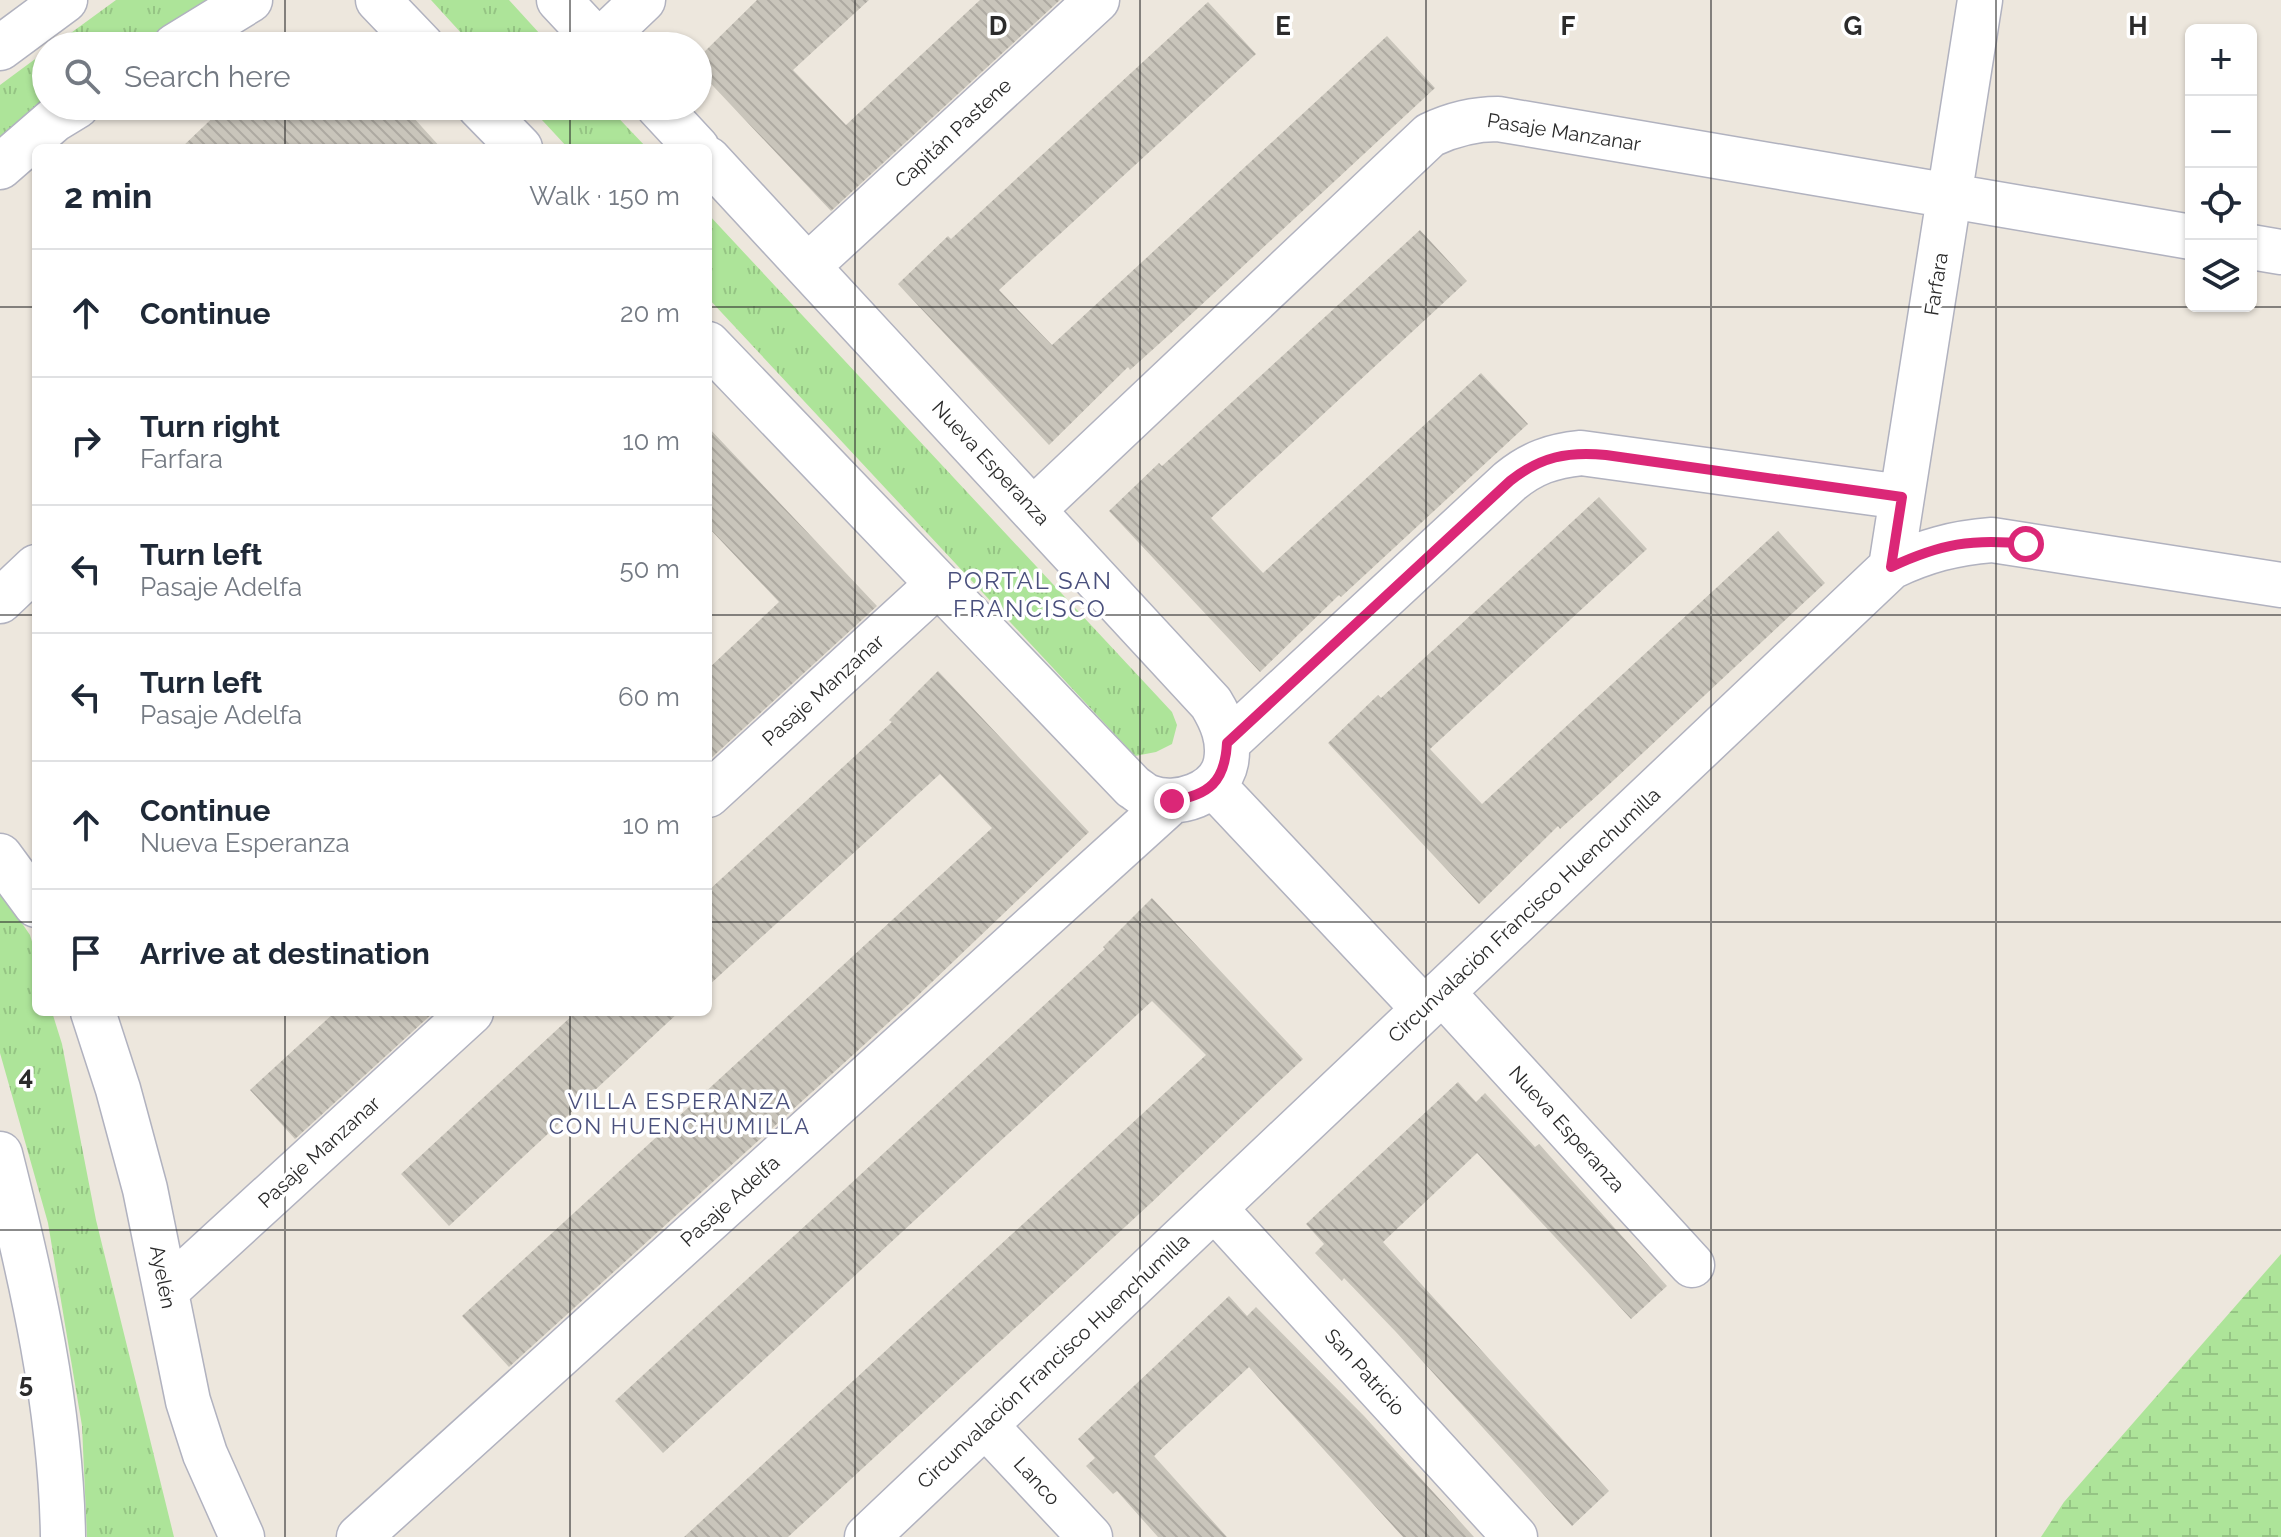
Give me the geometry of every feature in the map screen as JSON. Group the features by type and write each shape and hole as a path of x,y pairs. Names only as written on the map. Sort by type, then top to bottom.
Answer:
{"street":[{"path":"0,48 65,0"},
{"path":"198,32 250,0"},
{"path":"378,0 409,32"},
{"path":"559,0 589,32"},
{"path":"612,32 643,0"},
{"name":"Capitán Pastene","path":"808,266 1097,0"},
{"name":"Farfara","path":"1891,567 1980,0"},
{"name":"Pasaje Manzanar","path":"1034,509 1430,135 1451,124 1474,119 1498,119 2185,236"},
{"path":"0,167 54,120"},
{"path":"671,120 693,144"},
{"name":"Nueva Esperanza","path":"712,163 1211,703 1222,722 1227,743"},
{"path":"2257,248 2281,252"},
{"path":"712,356 1133,787 1148,797 1172,801 1195,797 1213,785 1226,765 1227,743 1510,481 1540,461 1556,455 1581,453 1902,497"},
{"name":"Circunvalación Francisco Huenchumilla","path":"867,1537 1891,567 1922,552 1956,543 1992,540 2281,585"},
{"path":"0,601 32,571"},
{"name":"Pasaje Manzanar","path":"712,791 937,585"},
{"name":"Nueva Esperanza","path":"1213,785 1433,1001 1692,1265"},
{"name":"Pasaje Adelfa","path":"359,1537 1172,801"},
{"path":"0,856 32,900"},
{"name":"Ayelén","path":"94,1016 145,1189 188,1401 205,1454 242,1537"},
{"name":"Pasaje Manzanar","path":"166,1291 467,1016"},
{"path":"0,1154 27,1262 48,1371 62,1480 63,1537"},
{"name":"San Patricio","path":"1214,1208 1515,1537"},
{"name":"Lanco","path":"985,1425 1090,1537"}],"green space":[{"path":"116,0 215,0 165,32 72,32"},
{"path":"431,0 509,0 538,32 460,32"},
{"path":"32,61 32,118 0,145 0,85"},
{"path":"542,120 620,120 643,144 564,144"},
{"path":"712,218 1172,712 1177,725 1172,744 1156,752 1135,756 712,302"},
{"path":"0,891 32,942 32,1016 53,1016 62,1044 96,1220 174,1537 87,1537 82,1426 48,1223 0,1053"},
{"path":"2281,1254 2281,1537 2041,1537 2064,1502"}],"building":[{"path":"757,0 869,0 793,70 846,125 980,0 1060,0 831,211 712,85 712,44"},
{"path":"1208,2 1256,54 999,290 1052,345 1387,36 1435,88 1170,334 1130,370 1128,367 1049,445 898,284"},
{"path":"210,120 416,120 437,144 185,144"},
{"path":"1420,230 1467,281 1211,518 1263,573 1481,373 1528,424 1341,597 1339,595 1260,672 1109,511"},
{"path":"712,431 877,606 712,757 712,665 779,602 712,531"},
{"path":"1599,497 1647,549 1430,749 1482,804 1778,531 1825,583 1600,793 1560,829 1558,826 1479,904 1328,743"},
{"path":"938,671 1089,832 909,1004 509,1367 462,1316 992,828 940,774 712,982 712,887 892,722 889,720"},
{"path":"1152,898 1303,1059 788,1537 684,1537 1206,1055 1152,1001 663,1453 615,1401 1105,949 1103,947"},
{"path":"331,1016 430,1016 295,1139 250,1090"},
{"path":"572,1016 675,1016 449,1226 401,1174"},
{"path":"1458,1082 1476,1102 1485,1093 1535,1147 1539,1144 1667,1286 1631,1319 1477,1153 1383,1242 1609,1491 1572,1526 1396,1332 1315,1253 1324,1244 1306,1224"},
{"path":"1229,1296 1247,1316 1256,1307 1364,1416 1474,1537 1403,1537 1249,1367 1154,1456 1227,1537 1158,1537 1117,1491 1113,1494 1086,1466 1095,1458 1078,1439"}],"district":[{"name":"PORTAL SAN FRANCISCO","path":"1030,594"},
{"name":"VILLA ESPERANZA CON HUENCHUMILLA","path":"680,1114"}],"route":[{"path":"1172,801 1195,797 1213,785 1226,765 1227,743 1510,481 1524,470 1556,455 1606,455 1902,497 1891,567 1922,552 1956,543 1992,540 2026,544"}]}
